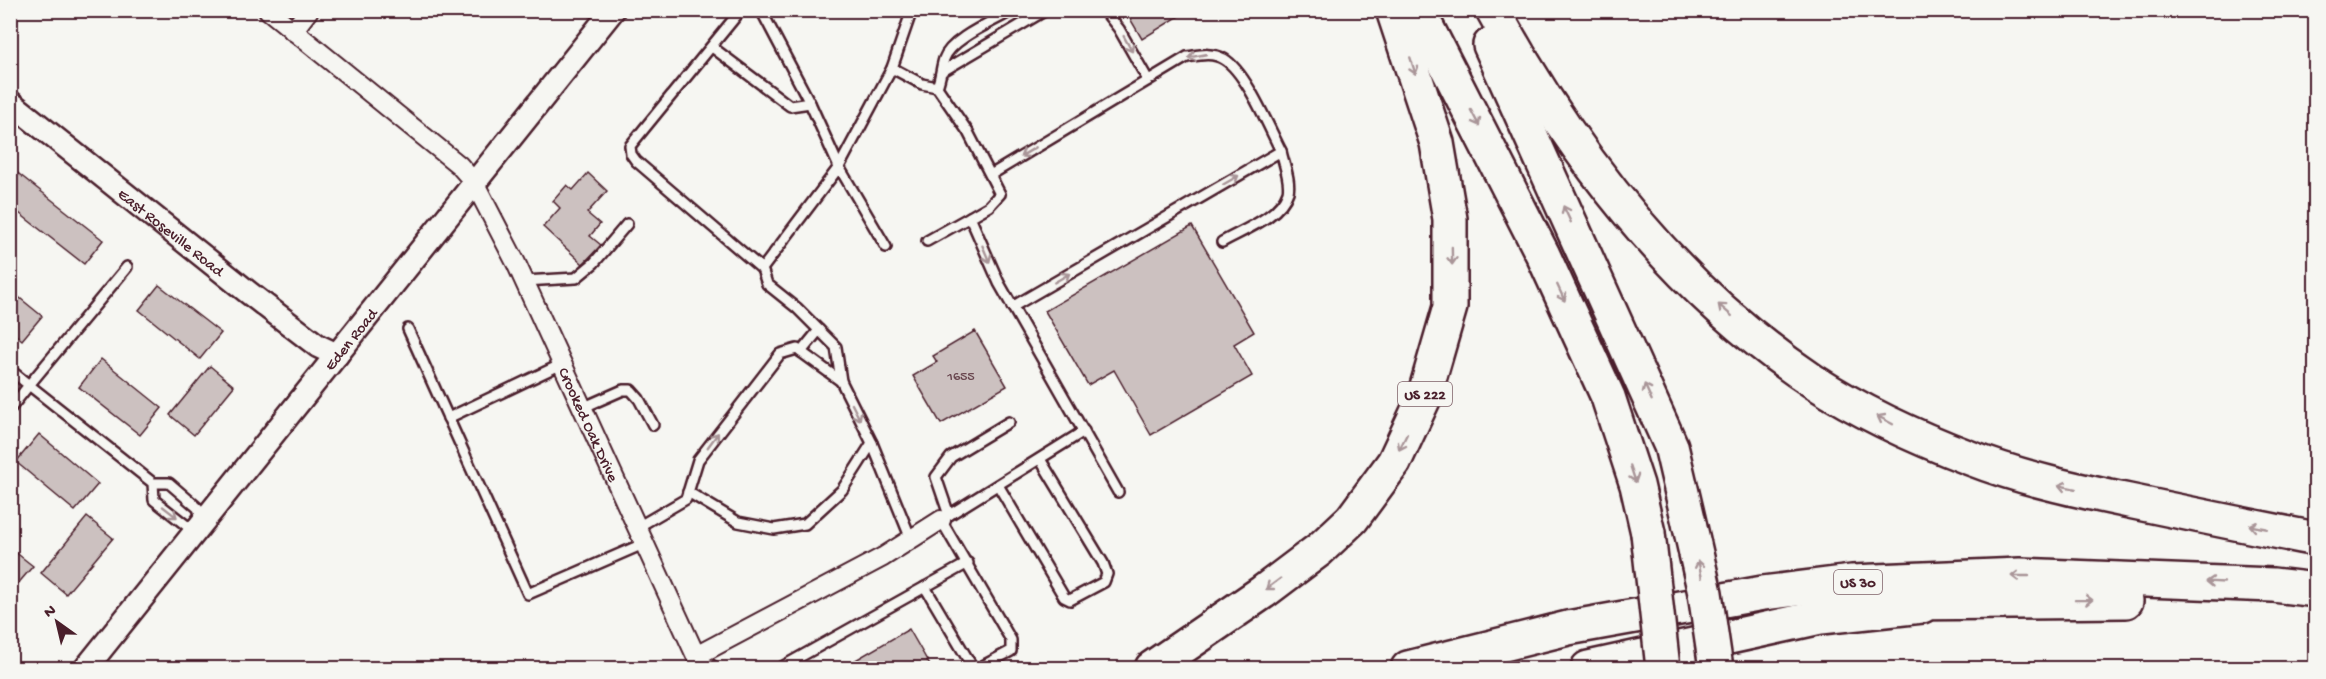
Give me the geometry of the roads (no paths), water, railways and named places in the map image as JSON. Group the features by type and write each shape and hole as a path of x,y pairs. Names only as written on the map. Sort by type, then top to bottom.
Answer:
{"highway":[{"name":"US 222","path":"1152,669 1263,592 1320,549 1352,519 1394,462 1423,400 1438,358 1450,307 1450,219 1437,143 1393,10"},
{"path":"1418,10 1544,255 1608,397 1637,486 1648,533 1664,669"},
{"path":"1474,10 1671,446 1705,593 1716,669"},
{"path":"1493,10 1523,66 1565,130 1628,212 1691,280 1752,334 1814,381 1891,423 1972,459 2043,482 2316,539"},
{"name":"US 30","path":"1408,669 1568,628 1762,593 1852,582 2020,575 2273,585 2316,590"},
{"name":"US 30","path":"1486,669 1577,646 1677,626 1836,604 2094,600 2316,611"},
{"path":"1588,669 1821,617 1971,601"}],"street":[{"name":"Crooked Oak Drive","path":"268,10 459,165 474,182 524,281 696,656"},
{"path":"293,31 309,10"},
{"name":"Eden Road","path":"86,669 613,10"},
{"name":"East Roseville Road","path":"10,102 249,293 318,346 337,355"},
{"path":"696,656 795,605 945,518"}],"lane":[{"path":"741,10 630,146 631,154 636,161 762,269 767,284 798,308 836,346 841,381 872,443 911,539"},
{"path":"761,10 810,103 838,167 886,247"},
{"path":"762,269 838,167 892,68 912,10"},
{"path":"937,87 943,71 944,59 955,45 1013,10"},
{"path":"943,71 1046,10"},
{"path":"1104,10 1119,29 1148,80"},
{"path":"712,47 790,106 810,103"},
{"path":"992,174 1187,57 1206,54 1222,58 1235,67 1281,151 1288,190 1282,204 1267,217 1222,242"},
{"path":"892,68 922,84 937,87 968,132 992,174 1000,194 990,206 927,241"},
{"path":"1012,307 1281,151"},
{"path":"970,217 999,284 1118,492"},
{"path":"524,281 576,278 594,263 627,224"},
{"path":"10,409 127,267"},
{"path":"408,329 528,594 640,536 686,499 698,460 780,354 797,349 841,381"},
{"path":"801,352 819,330"},
{"path":"448,418 562,364"},
{"path":"10,370 153,483 169,483 198,508 203,523 187,526 154,500 153,483"},
{"path":"582,408 623,390 631,390 639,399 653,425"},
{"path":"979,669 1011,651 1011,640 945,518 936,477 951,457 1009,422"},
{"path":"945,518 1084,431"},
{"path":"688,492 738,522 774,529 805,524 842,490 872,443"},
{"path":"998,485 1064,597 1070,600 1104,582 1107,574 1103,563 1040,459"},
{"path":"780,669 968,563"},
{"path":"925,587 973,669"},
{"path":"696,656 716,669"}]}
